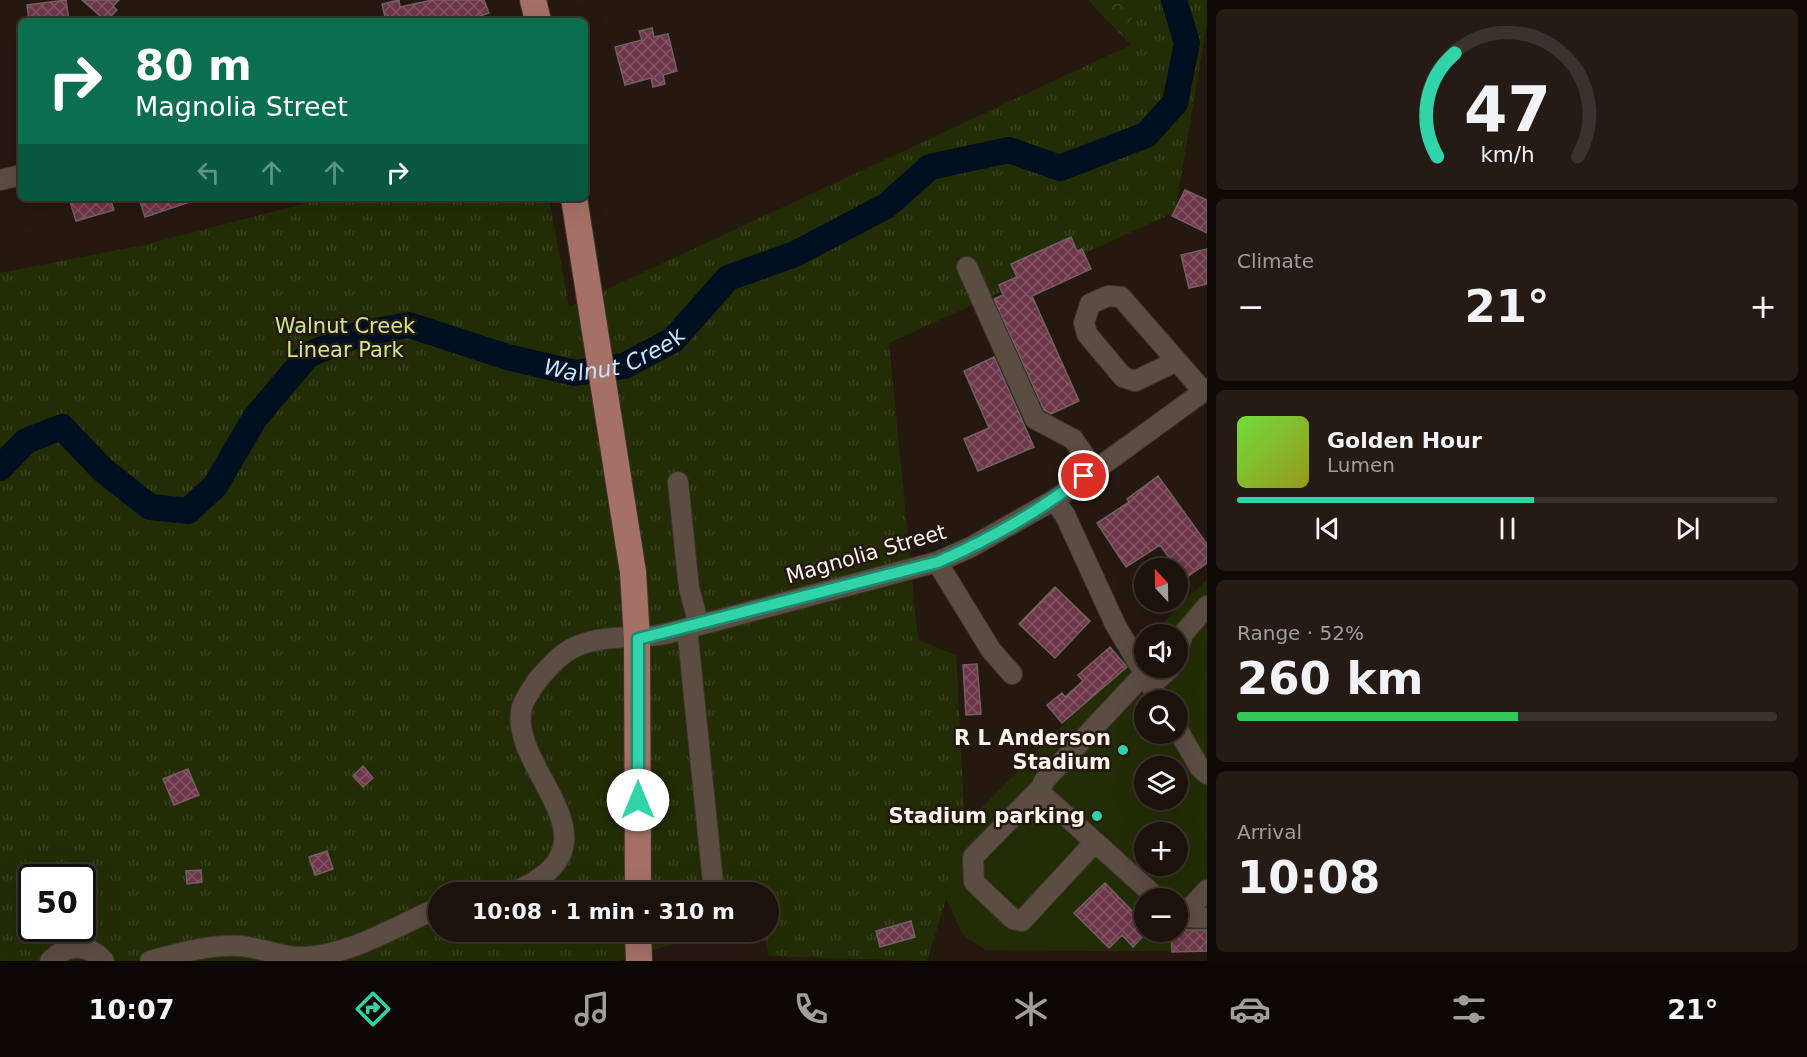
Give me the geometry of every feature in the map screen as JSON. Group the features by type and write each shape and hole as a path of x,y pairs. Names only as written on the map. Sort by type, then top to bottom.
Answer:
{"main road":[{"path":"533,0 537,18"},
{"path":"575,201 633,572 638,639 638,882"},
{"path":"638,942 639,961"}],"street":[{"path":"0,180 18,176"},
{"path":"967,267 1035,419 1073,439 1094,469"},
{"path":"1177,361 1135,381 1123,377 1087,334 1084,323 1090,304 1108,296 1120,297 1205,390"},
{"name":"Magnolia Street","path":"537,882 555,865 564,846 561,822 552,796 523,734 522,707 538,680 560,656 600,638 638,639 693,627 938,562 981,542 1054,500 1205,390"},
{"path":"678,482 693,627 713,882"},
{"path":"1054,500 1065,515 1116,626 1152,687 1044,780 1041,788 973,857 974,882 1013,919 1022,921 1095,842"},
{"path":"938,562 991,650 1012,674"},
{"path":"1188,628 1207,606"},
{"path":"1186,744 1200,768 1207,774"},
{"path":"1041,788 1044,795 1145,888"},
{"path":"1188,908 1207,890"},
{"path":"150,961 192,950 242,946 282,957 306,957 350,947 428,912"},
{"path":"1188,917 1207,918"},
{"path":"50,961 65,949 75,947 95,952 104,961"}],"green space":[{"path":"1088,0 1132,0 1131,45"},
{"name":"Walnut Creek Linear Park","path":"1132,0 1207,0 1207,23 1175,212 889,343 918,640 956,655 965,825 950,864 946,899 927,961 769,956 766,942 779,942 779,882 428,882 428,942 680,942 618,961 0,961 0,273 144,245 314,201 550,201 569,307 1131,45"},
{"name":"R L Anderson Stadium","path":"1207,579 1207,952 986,950 963,935 946,899 950,864 965,825 1134,652 1134,678 1188,678 1188,624 1162,624 1174,612 1188,612 1188,598"}],"building":[{"path":"66,0 69,18 29,18 27,5"},
{"path":"82,0 119,0 113,6 117,10 109,18 103,18"},
{"path":"399,0 400,7 432,0 484,0 489,13 475,18 385,18 382,4"},
{"path":"652,28 654,37 668,34 677,71 663,75 665,84 653,87 651,78 625,85 615,47 642,40 639,31"},
{"path":"1185,190 1207,200 1207,233 1172,216"},
{"path":"70,201 111,201 114,210 76,221"},
{"path":"140,201 193,201 145,217"},
{"path":"1071,237 1077,251 1082,249 1091,269 1032,296 1079,401 1051,414 1044,410 994,299 1003,295 999,285 1017,277 1011,264"},
{"path":"1207,249 1207,284 1189,288 1181,255"},
{"path":"994,357 1034,447 978,471 964,439 989,428 964,371"},
{"path":"1158,476 1207,544 1207,563 1188,576 1188,558 1169,558 1160,545 1140,558 1134,558 1134,562 1126,567 1097,523 1129,502 1127,499"},
{"path":"1055,587 1090,621 1055,658 1019,624"},
{"path":"1110,647 1127,667 1062,723 1047,705 1062,693 1065,697 1083,681 1078,675"},
{"path":"977,664 981,714 966,715 963,665"},
{"path":"363,766 373,778 363,787 353,776"},
{"path":"188,769 199,795 174,805 163,779"},
{"path":"327,851 333,869 315,875 309,857"},
{"path":"201,870 202,882 187,884 186,871"},
{"path":"1105,883 1134,913 1134,942 1138,942 1133,947 1122,935 1109,948 1074,913"},
{"path":"911,921 915,937 880,947 876,931"},
{"path":"1188,930 1207,930 1207,951 1172,952 1172,942 1188,942"}],"waterway":[{"name":"Walnut Creek","path":"0,468 26,441 62,427 103,470 150,507 188,511 215,486 255,418 308,355 359,334 409,325 507,357 575,373 624,366 673,340 728,278 795,254 886,206 930,167 1009,150 1060,168 1146,135 1175,103 1187,43 1174,0"}],"place":[{"name":"R L Anderson Stadium","path":"1123,750"},
{"name":"Stadium parking","path":"1097,816"}],"route":[{"path":"638,800 638,639 938,562 1002,531 1054,500 1084,476"}]}
